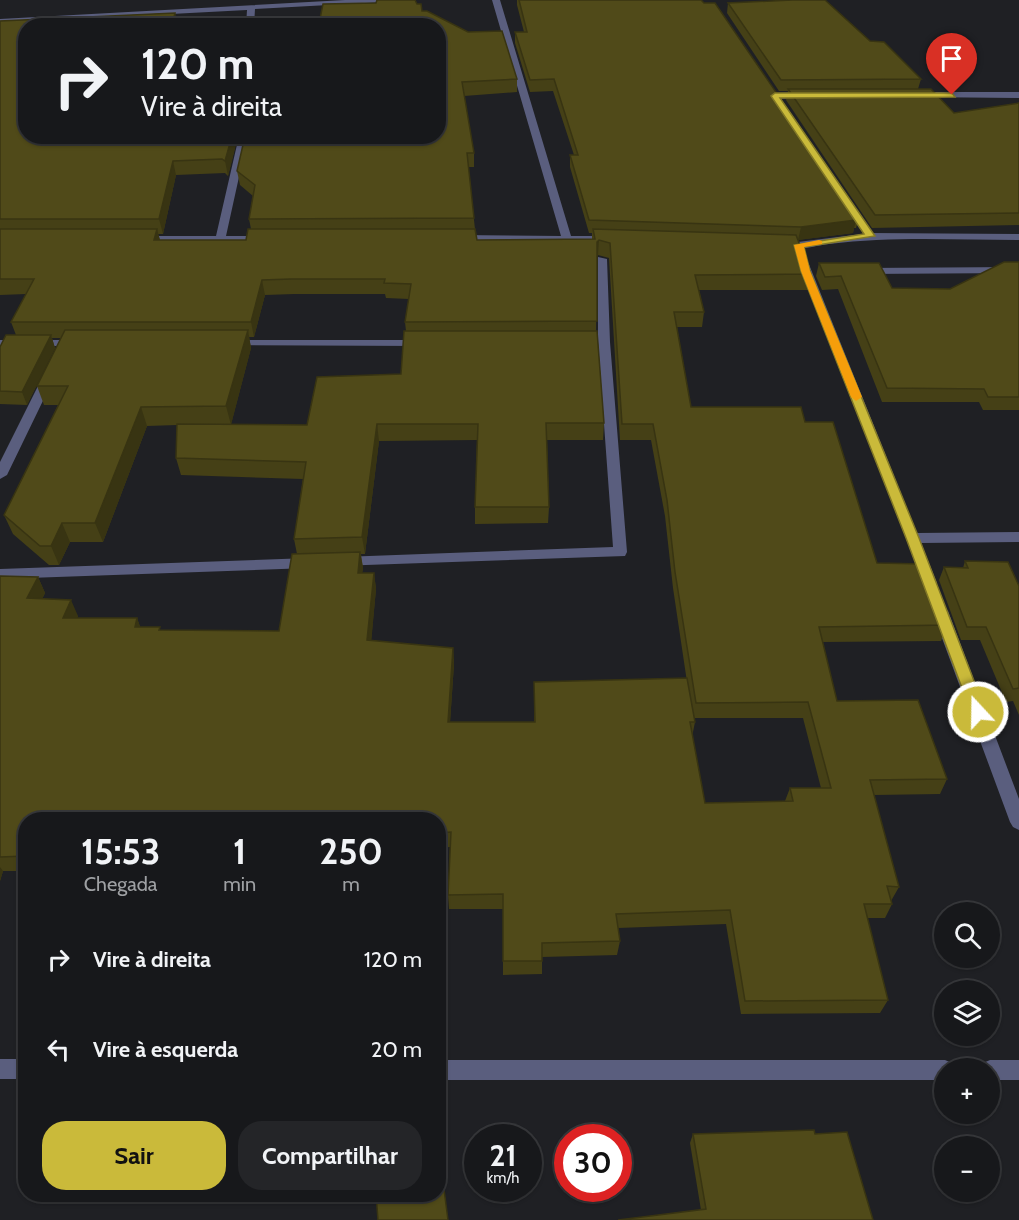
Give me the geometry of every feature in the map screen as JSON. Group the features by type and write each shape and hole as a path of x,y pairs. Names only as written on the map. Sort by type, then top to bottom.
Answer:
{"street":[{"path":"79,18 384,0"},
{"path":"496,0 567,238"},
{"path":"250,18 251,7"},
{"path":"1,23 18,22"},
{"path":"769,86 781,105"},
{"path":"775,96 821,95"},
{"path":"914,95 1019,95"},
{"path":"220,239 242,144"},
{"path":"764,244 798,245 867,232 1019,237"},
{"path":"448,238 625,240"},
{"path":"128,239 280,239"},
{"path":"798,245 812,271 1019,822"},
{"path":"0,574 620,552 598,342 602,259"},
{"path":"853,271 1019,270"},
{"path":"221,343 437,342"},
{"path":"0,343 61,353 90,343"},
{"path":"0,475 61,353"},
{"path":"913,538 1019,537"},
{"path":"0,1069 18,1069"},
{"path":"446,1070 934,1070"},
{"path":"1000,1070 1019,1070"}],"building":[{"path":"377,0 415,0 417,4 421,4 422,11 441,18 320,18 323,4 376,3"},
{"path":"519,0 701,0 704,3 715,3 860,215 853,215 856,220 801,227 589,220 570,155 578,155 554,79 530,80 515,32 527,32"},
{"path":"825,0 870,41 884,42 921,79 781,80 728,3"},
{"path":"175,13 174,18 66,18"},
{"path":"18,20 18,144 230,144 225,161 222,159 173,161 159,219 0,219 0,21"},
{"path":"446,21 468,32 502,31 517,79 462,82 474,153 467,153 474,218 249,219 255,185 237,171 243,144 446,144"},
{"path":"788,89 931,89 954,113 1019,103 1019,213 875,215"},
{"path":"0,229 157,229 154,240 246,240 248,229 475,229 477,240 595,239 593,229 796,235 811,274 695,275 704,312 674,312 691,407 801,407 805,422 833,422 877,563 925,564 948,625 819,627 837,701 918,700 947,779 870,780 899,887 887,886 892,904 864,904 888,1000 745,1001 730,910 616,914 620,941 542,943 542,961 503,961 503,894 448,895 451,832 446,832 446,812 18,812 18,856 0,857 0,576 38,577 27,598 71,600 63,618 137,618 135,627 160,627 159,630 279,631 292,554 360,552 358,573 374,573 367,640 453,648 448,722 535,722 534,682 687,678 695,722 690,722 705,803 793,801 790,788 831,788 808,702 696,703 675,572 667,500 653,424 622,424 610,243 599,240 597,242 597,321 405,322 411,284 384,283 385,279 291,279 262,280 251,322 11,322 34,279 0,279"},
{"path":"1004,262 1019,262 1019,397 988,397 984,389 887,388 841,276 825,277 819,263 879,263 892,288 950,289"},
{"path":"65,330 248,330 226,406 141,407 95,523 62,523 51,546 40,546 4,515 68,386 37,386"},
{"path":"404,331 597,331 604,423 546,423 549,507 475,507 478,424 377,424 362,537 294,539 306,462 176,458 177,424 307,425 317,377 401,374"},
{"path":"6,335 51,335 22,392 0,391 0,347"},
{"path":"965,561 1008,562 1019,586 1019,688 1013,689 986,627 967,627 944,567 968,568"},
{"path":"814,1130 815,1134 847,1132 873,1220 618,1220 706,1209 693,1134"},
{"path":"377,1202 446,1202 448,1220 378,1220"}],"slow traffic":[{"path":"819,243 798,245 856,397"}],"route":[{"path":"952,95 775,96 870,236 798,245 806,271 913,538 978,712"}]}
